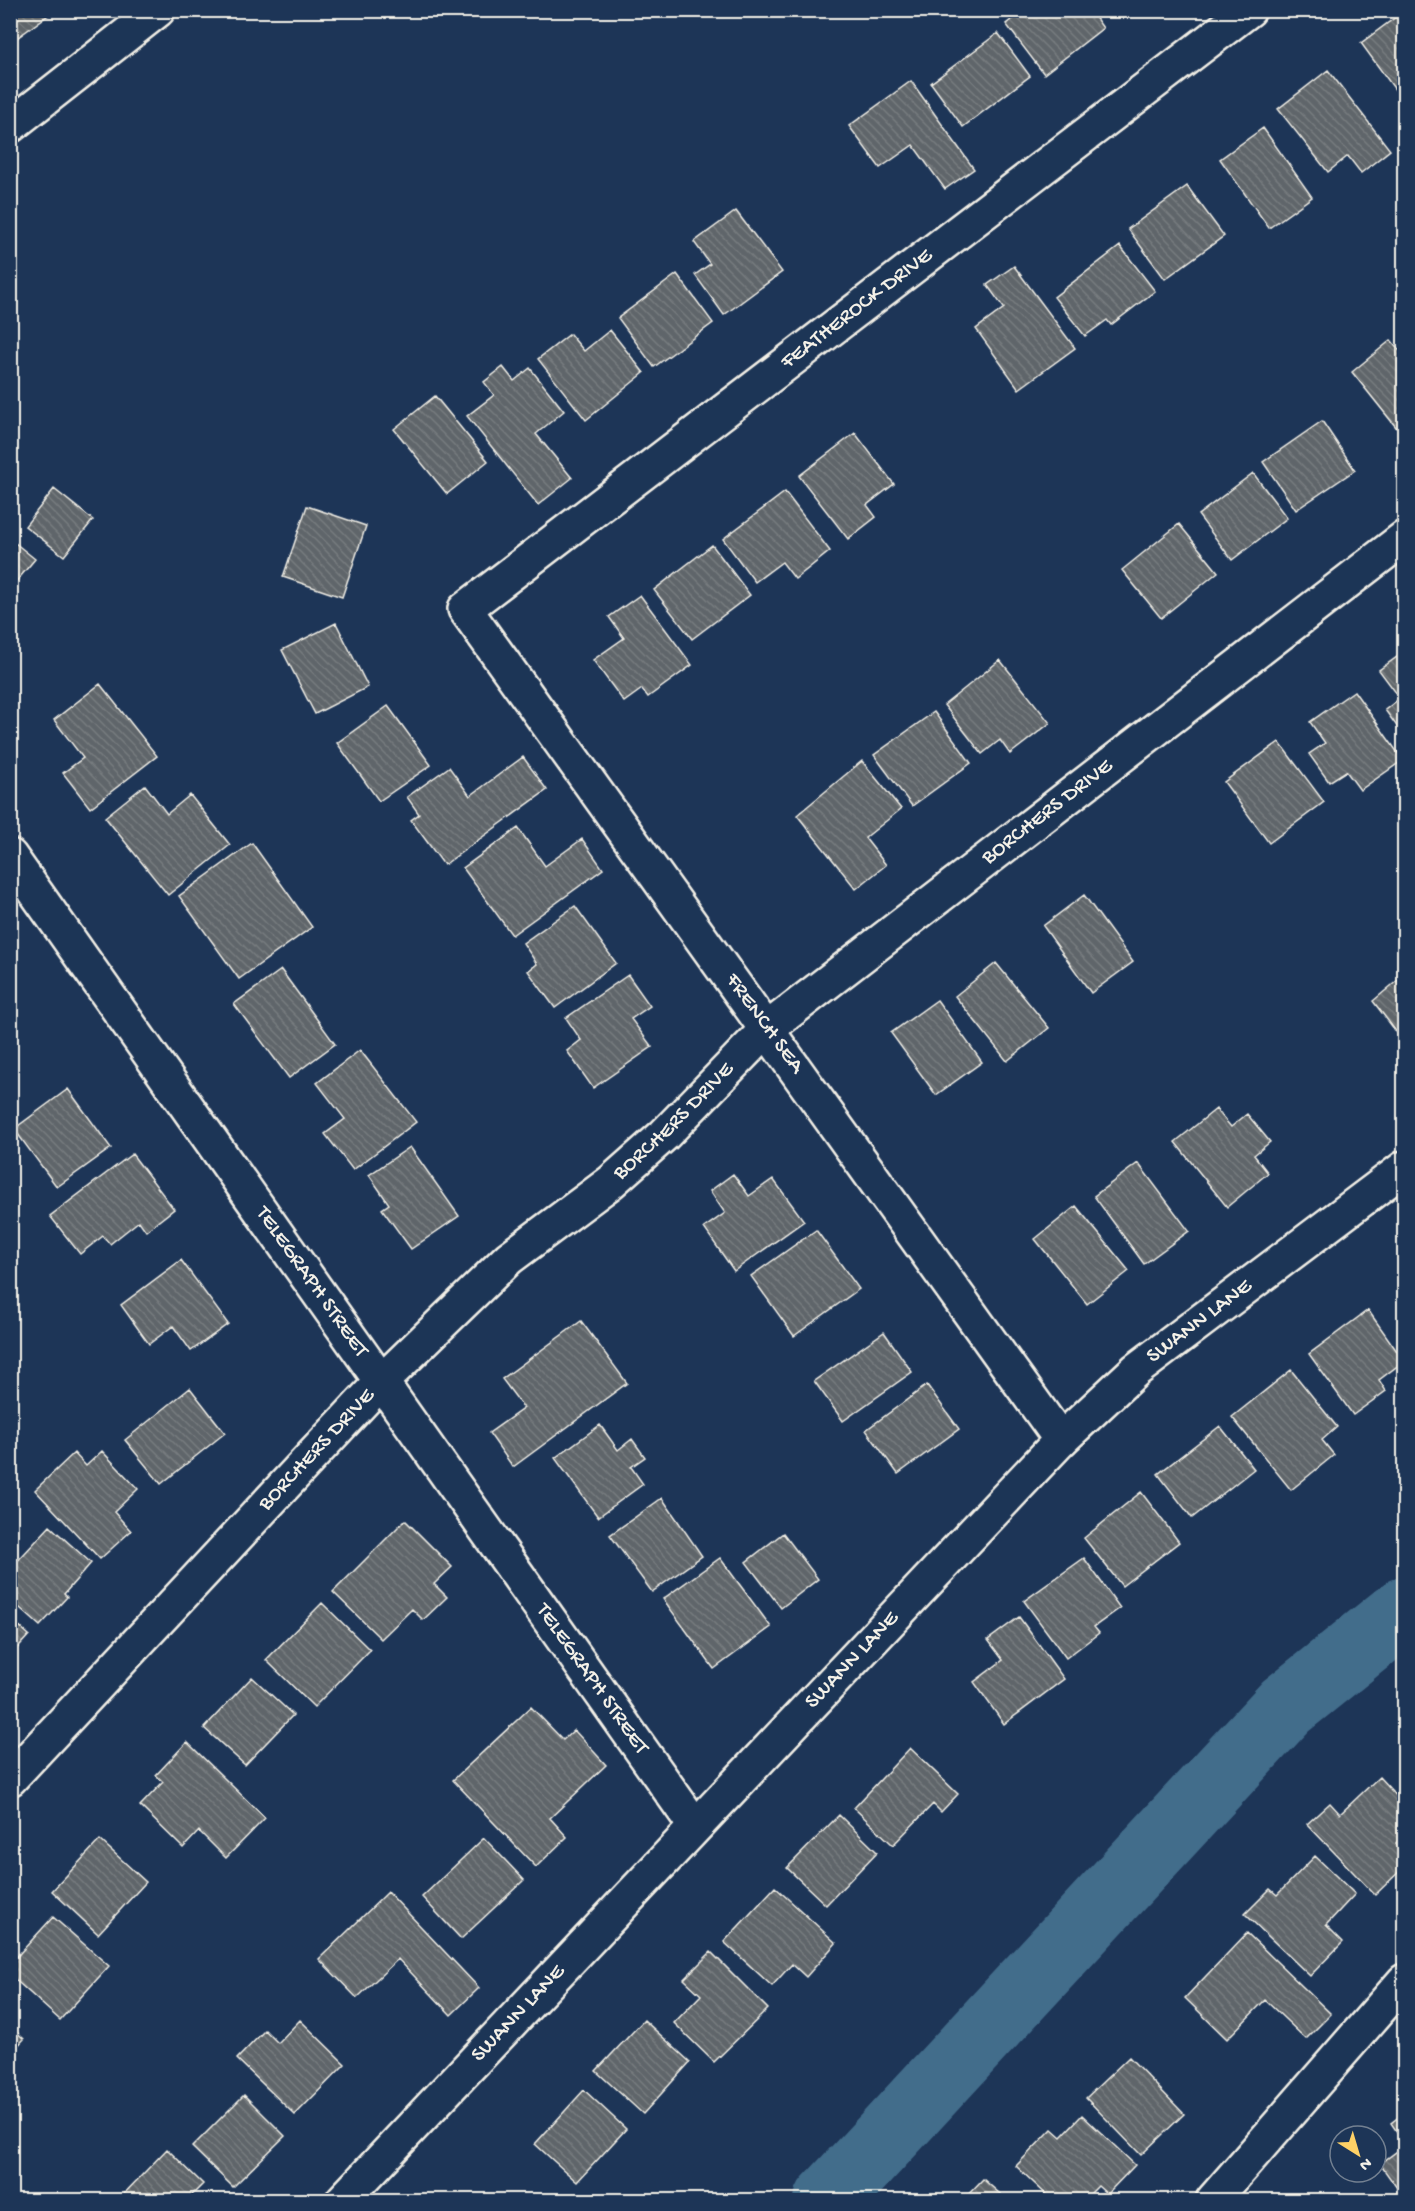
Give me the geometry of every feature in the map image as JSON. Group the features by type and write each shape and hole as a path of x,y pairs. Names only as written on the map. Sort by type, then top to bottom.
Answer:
{"street":[{"path":"10,126 158,10"},
{"name":"FEATHEROCK DRIVE","path":"465,609 1248,10"},
{"name":"BORCHERS DRIVE","path":"10,1779 382,1381 509,1258 611,1182 664,1135 767,1029 1404,538"},
{"name":"FRENCH SEA","path":"465,609 1061,1440"},
{"name":"TELEGRAPH STREET","path":"10,856 695,1826"},
{"name":"SWANN LANE","path":"343,2200 1061,1440 1136,1370 1404,1168"},
{"path":"1213,2200 1404,1981"}],"building":[{"path":"10,10 55,10 10,43"},
{"path":"1024,10 1090,10 1103,28 1044,74 1006,24"},
{"path":"1404,11 1404,102 1361,43"},
{"path":"998,33 1030,76 963,127 931,83"},
{"path":"1328,70 1390,150 1361,173 1348,156 1328,172 1278,109"},
{"path":"911,81 974,169 945,189 913,145 880,168 849,126"},
{"path":"1263,128 1312,197 1269,228 1220,159"},
{"path":"1187,186 1224,236 1165,279 1128,229"},
{"path":"736,211 782,272 724,315 695,275 710,264 694,242"},
{"path":"1120,246 1155,291 1111,325 1107,320 1085,336 1054,297"},
{"path":"1014,266 1075,348 1019,389 976,329 1004,308 987,285"},
{"path":"677,274 713,323 654,367 618,318"},
{"path":"610,330 644,373 586,420 538,359 570,334 584,351"},
{"path":"1391,340 1404,356 1404,437 1352,372"},
{"path":"503,367 514,381 530,368 564,411 536,434 572,478 538,505 467,416 494,395 484,382"},
{"path":"435,396 488,461 447,494 394,429"},
{"path":"1322,421 1355,470 1296,510 1263,462"},
{"path":"855,433 894,484 867,505 876,517 848,539 799,476"},
{"path":"1253,473 1287,518 1232,560 1198,515"},
{"path":"54,489 93,520 64,556 25,526"},
{"path":"785,492 830,551 795,579 782,562 755,582 723,539"},
{"path":"307,506 366,526 342,597 283,577"},
{"path":"1179,524 1218,572 1161,618 1122,570"},
{"path":"10,539 35,559 10,589"},
{"path":"712,545 750,595 692,639 654,590"},
{"path":"640,595 692,665 648,697 642,689 624,702 593,660 624,638 609,617"},
{"path":"336,623 368,687 315,714 282,650"},
{"path":"1404,652 1404,736 1385,710 1400,698 1379,670"},
{"path":"1000,660 1050,723 1010,754 1000,740 982,754 944,705"},
{"path":"100,684 157,756 90,808 63,773 83,758 54,720"},
{"path":"1354,691 1403,760 1360,790 1346,771 1329,782 1309,754 1325,743 1310,722"},
{"path":"388,706 431,765 379,801 337,743"},
{"path":"934,712 971,763 912,806 874,755"},
{"path":"1279,742 1324,802 1269,843 1224,782"},
{"path":"523,757 547,790 444,865 411,820 419,814 407,797 449,767 470,796"},
{"path":"862,761 901,809 865,838 886,865 856,889 797,815"},
{"path":"145,785 167,814 190,795 230,845 168,895 105,817"},
{"path":"518,828 545,866 582,839 603,869 512,935 463,868"},
{"path":"252,843 312,927 239,979 179,896"},
{"path":"1084,895 1133,962 1091,993 1043,926"},
{"path":"575,906 616,963 555,1008 528,971 537,964 523,943"},
{"path":"996,963 1049,1028 1007,1061 955,996"},
{"path":"281,970 335,1044 289,1078 234,1004"},
{"path":"628,975 650,1006 631,1019 652,1047 593,1088 567,1051 581,1040 566,1018"},
{"path":"1404,975 1404,1042 1373,1001"},
{"path":"937,1000 982,1062 936,1095 891,1033"},
{"path":"360,1050 416,1122 353,1170 325,1134 345,1119 317,1083"},
{"path":"68,1089 111,1148 57,1187 14,1129"},
{"path":"1216,1109 1231,1127 1247,1114 1270,1142 1254,1155 1268,1173 1227,1207 1175,1142"},
{"path":"410,1147 459,1216 411,1249 382,1209 389,1204 369,1175"},
{"path":"132,1154 174,1209 146,1231 139,1221 110,1244 103,1236 80,1254 50,1216"},
{"path":"1138,1163 1189,1231 1144,1264 1094,1196"},
{"path":"733,1174 749,1196 773,1179 804,1221 734,1271 704,1228 725,1213 710,1191"},
{"path":"1076,1206 1129,1271 1087,1304 1035,1239"},
{"path":"816,1230 859,1289 794,1336 751,1276"},
{"path":"181,1260 228,1324 191,1351 173,1326 149,1344 121,1305"},
{"path":"1368,1310 1404,1361 1379,1380 1386,1391 1353,1415 1309,1354"},
{"path":"581,1321 627,1383 513,1467 489,1433 524,1408 502,1379"},
{"path":"884,1332 912,1372 843,1421 814,1381"},
{"path":"1291,1370 1337,1427 1322,1440 1334,1455 1291,1490 1232,1417"},
{"path":"927,1385 959,1429 898,1474 866,1430"},
{"path":"190,1388 225,1433 161,1484 125,1440"},
{"path":"600,1425 618,1450 632,1439 645,1457 631,1467 643,1484 598,1517 555,1458"},
{"path":"1220,1426 1254,1469 1192,1518 1158,1474"},
{"path":"102,1451 138,1489 114,1512 131,1531 100,1559 35,1490 74,1453 86,1466"},
{"path":"1141,1492 1179,1542 1122,1586 1084,1538"},
{"path":"662,1498 702,1556 652,1592 610,1535"},
{"path":"405,1520 452,1567 434,1584 447,1597 423,1620 412,1609 381,1639 333,1592"},
{"path":"50,1526 91,1563 64,1594 67,1597 40,1626 10,1599 10,1569"},
{"path":"783,1533 818,1579 781,1608 746,1562"},
{"path":"720,1558 771,1627 714,1669 663,1599"},
{"path":"1084,1558 1120,1608 1094,1627 1099,1633 1066,1658 1024,1601"},
{"path":"322,1603 370,1650 314,1707 266,1660"},
{"path":"1019,1617 1064,1679 1004,1724 974,1682 1003,1660 988,1640"},
{"path":"10,1618 29,1635 10,1656"},
{"path":"252,1677 293,1715 245,1765 204,1728"},
{"path":"531,1707 563,1740 574,1730 606,1765 550,1818 567,1837 536,1867 453,1780"},
{"path":"187,1742 265,1818 226,1858 199,1831 183,1848 140,1806 163,1782 156,1775"},
{"path":"910,1748 958,1794 941,1812 933,1804 893,1845 854,1808"},
{"path":"1379,1777 1404,1804 1404,1835 1396,1843 1404,1852 1404,1867 1375,1895 1307,1824 1330,1803 1340,1814"},
{"path":"839,1815 877,1852 826,1905 787,1868"},
{"path":"484,1838 524,1880 461,1939 422,1897"},
{"path":"100,1840 146,1882 98,1934 52,1891"},
{"path":"1315,1856 1355,1894 1326,1925 1343,1942 1310,1976 1245,1914 1270,1889 1277,1895"},
{"path":"775,1887 836,1943 806,1977 792,1964 772,1986 724,1942"},
{"path":"388,1892 479,1988 451,2015 398,1959 357,1998 319,1959"},
{"path":"53,1917 109,1966 60,2020 10,1975 10,1964"},
{"path":"1247,1933 1331,2014 1306,2039 1265,2000 1227,2039 1185,1998"},
{"path":"711,1952 768,2009 714,2062 674,2023 701,1995 684,1979"},
{"path":"300,2020 345,2064 295,2115 237,2059 265,2030 278,2043"},
{"path":"644,2020 690,2062 643,2114 596,2071"},
{"path":"10,2026 24,2039 10,2054"},
{"path":"1129,2057 1184,2114 1141,2155 1086,2098"},
{"path":"584,2090 626,2129 577,2182 535,2144"},
{"path":"244,2095 285,2136 233,2187 192,2147"},
{"path":"1404,2113 1404,2142 1391,2123"},
{"path":"1082,2115 1135,2165 1107,2194 1098,2186 1084,2200 1052,2200 1016,2166 1052,2129 1061,2137"},
{"path":"1404,2146 1404,2198 1388,2175 1388,2158"},
{"path":"167,2149 203,2184 187,2200 118,2200"},
{"path":"983,2179 1007,2200 963,2200"}],"waterway":[{"path":"828,2200 1286,1706 1404,1611"}]}
